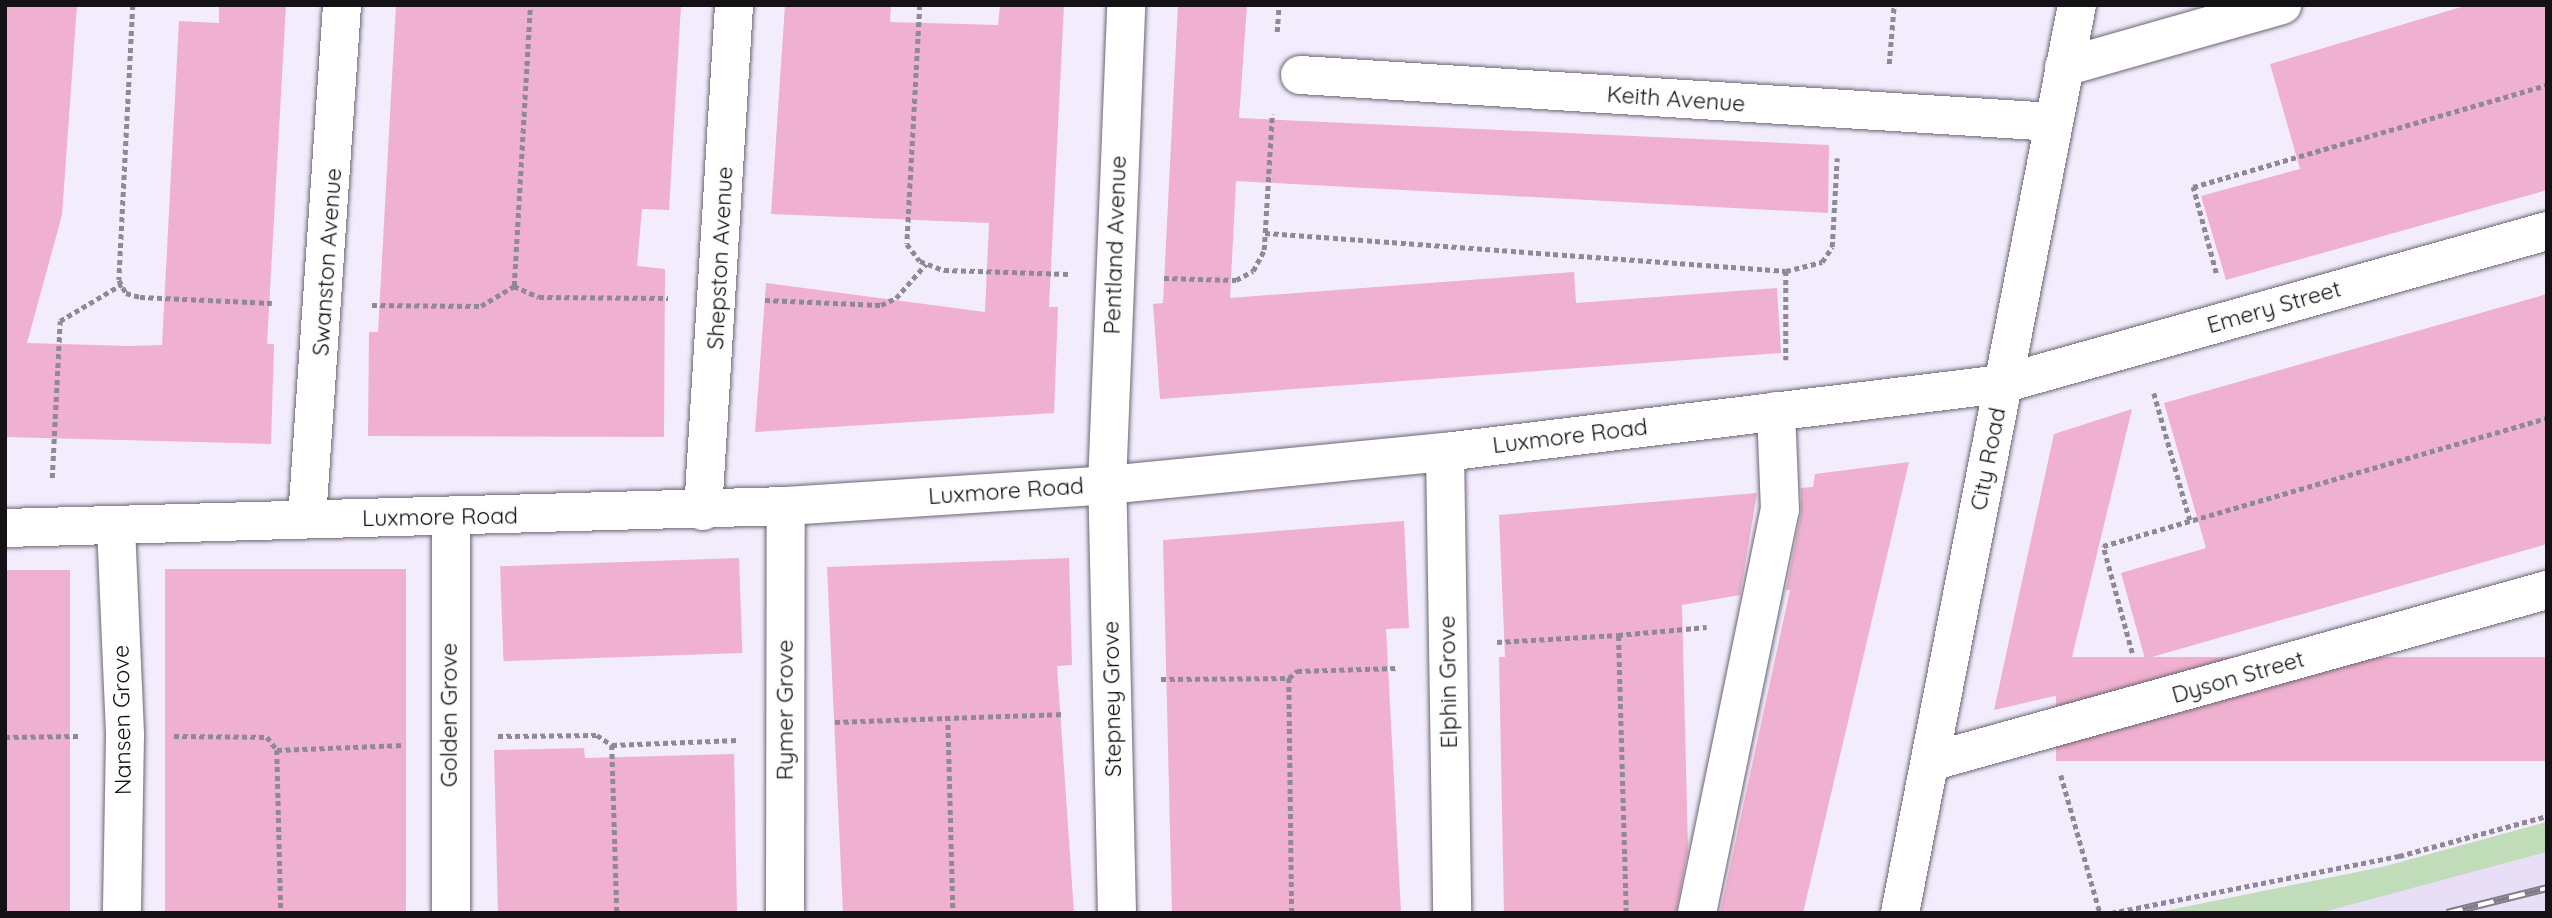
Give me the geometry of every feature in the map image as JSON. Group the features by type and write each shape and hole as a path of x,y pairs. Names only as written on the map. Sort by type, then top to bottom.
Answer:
{"street":[{"name":"Swanston Avenue","path":"307,519 342,5"},
{"name":"Shepston Avenue","path":"703,510 734,5"},
{"name":"Pentland Avenue","path":"1107,485 1126,5"},
{"name":"City Road","path":"1900,913 2077,5"},
{"path":"2064,67 2282,5"},
{"name":"Keith Avenue","path":"1300,75 2053,122"},
{"name":"Emery Street","path":"2002,384 2547,231"},
{"name":"Luxmore Road","path":"5,528 703,510 1107,485 1445,452 2002,384"},
{"path":"1696,913 1754,622 1780,510 1781,410"},
{"name":"Elphin Grove","path":"1445,452 1452,913"},
{"name":"Stepney Grove","path":"1107,485 1117,913"},
{"name":"Rymer Grove","path":"785,913 786,506"},
{"name":"Golden Grove","path":"451,518 448,740 451,913"},
{"name":"Nansen Grove","path":"116,527 125,736 122,913"},
{"name":"Dyson Street","path":"1930,762 2547,590"}],"path":[{"path":"1884,111 1894,5"},
{"path":"2229,320 2193,187 2547,85"},
{"path":"1265,233 1786,271 1822,262 1832,247 1840,109"},
{"path":"1781,410 1786,271"},
{"path":"51,528 60,321 122,284"},
{"path":"2140,345 2190,520"},
{"path":"2146,702 2103,546 2547,418"},
{"path":"277,750 597,735 612,745 785,731 948,716 1289,678 1297,671 1754,622"},
{"path":"1618,635 1626,913"},
{"path":"1289,678 1292,913"},
{"path":"948,716 953,913"},
{"path":"2048,730 2100,913"},
{"path":"5,737 267,737 277,750 281,913"},
{"path":"612,745 617,913"},
{"path":"2110,913 2399,856 2547,816"}],"shaded area":[{"path":"2547,852 2547,913 2320,913"}],"green space":[{"path":"2547,822 2547,852 2320,913 2154,913 2382,867"}],"building":[{"path":"5,5 77,5 62,215 27,343 129,346 162,345 179,21 219,23 219,5 286,5 267,344 274,344 271,444 5,437"},
{"path":"396,5 681,5 669,210 642,209 637,266 665,269 664,437 368,436 369,332 378,332"},
{"path":"785,5 891,5 890,22 998,25 1000,5 1064,5 1049,307 1058,307 1054,413 755,432 766,283 985,312 989,223 771,214"},
{"path":"1178,5 1247,5 1239,118 1829,145 1828,213 1236,181 1230,298 1574,272 1576,303 1777,288 1781,353 1160,399 1153,304 1163,303"},
{"path":"2468,5 2547,5 2547,190 2226,280 2201,196 2300,169 2270,64"},
{"path":"2547,294 2547,544 2145,659 2121,573 2206,548 2164,403"},
{"path":"2132,409 2063,694 1994,710 2054,434"},
{"path":"1909,462 1803,913 1720,913 1790,590 1786,590 1801,514 1801,488 1813,487 1815,474"},
{"path":"1757,493 1740,595 1682,605 1688,849 1676,913 1504,913 1499,657 1505,657 1499,515"},
{"path":"1404,521 1409,628 1386,629 1401,913 1172,913 1163,540"},
{"path":"739,558 742,653 503,661 500,566"},
{"path":"1069,558 1072,665 1057,666 1074,913 843,913 827,567"},
{"path":"165,569 406,569 406,913 165,913"},
{"path":"5,570 70,570 70,913 5,913"},
{"path":"2056,657 2547,657 2547,761 2056,761"},
{"path":"584,748 585,758 734,754 737,913 498,913 494,750"}],"railway":[{"path":"2447,913 2547,888"}]}
